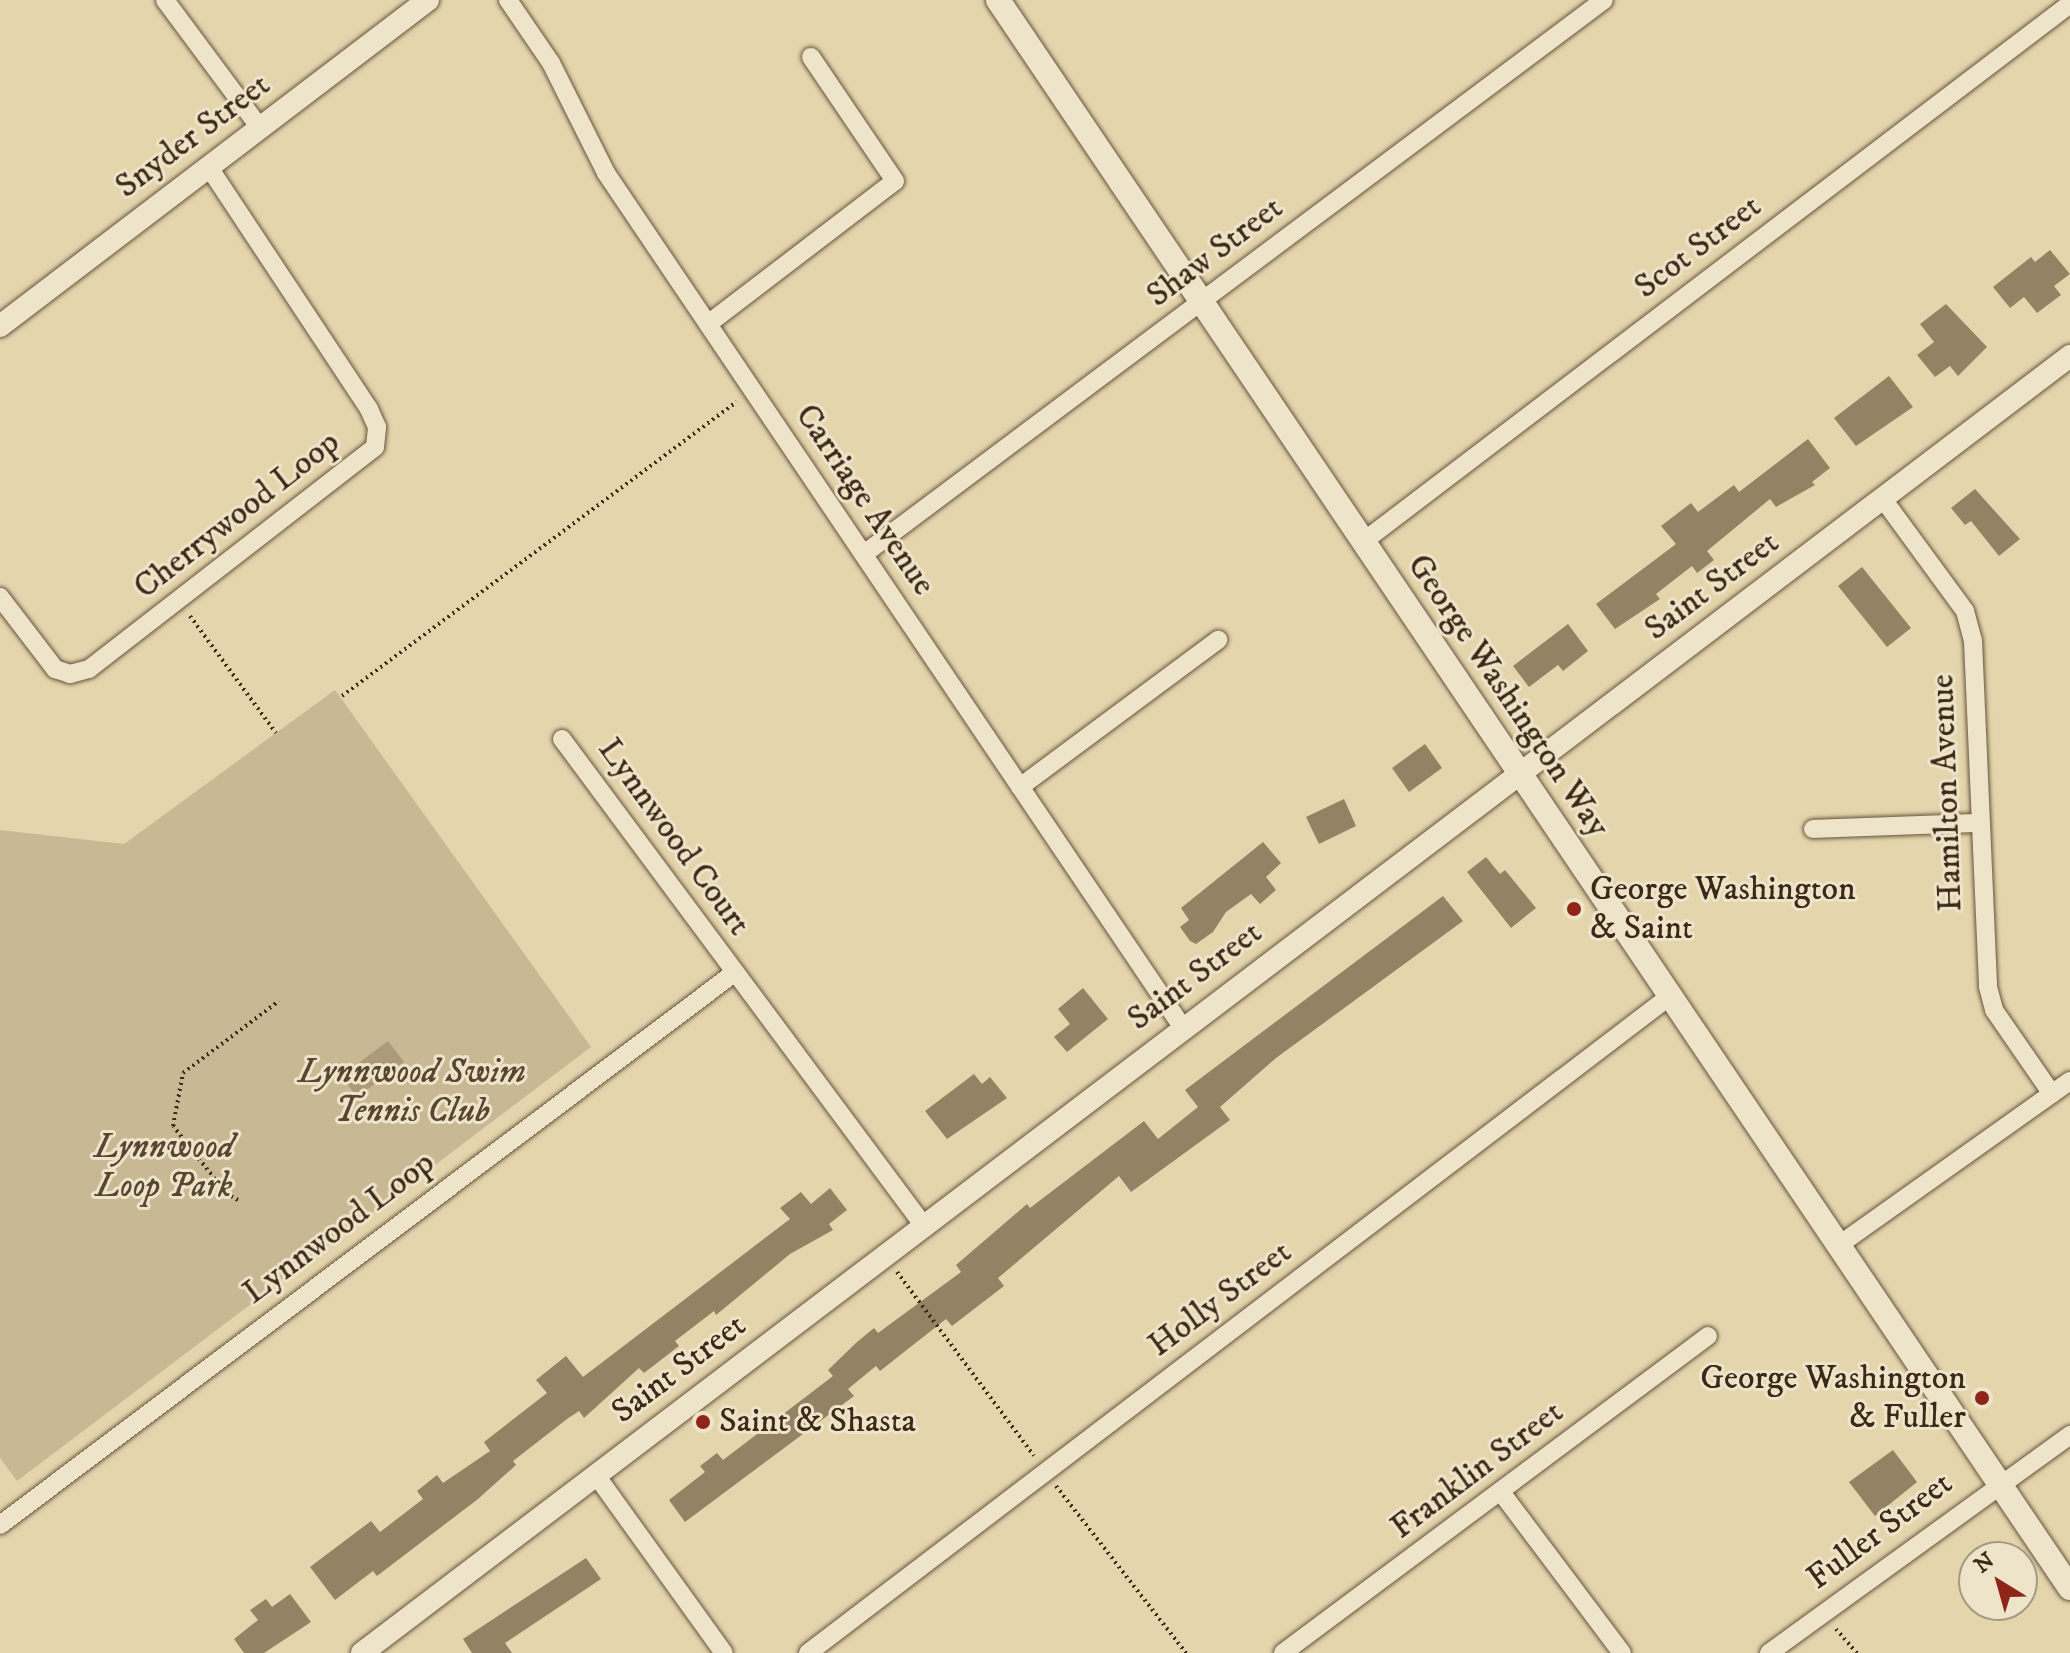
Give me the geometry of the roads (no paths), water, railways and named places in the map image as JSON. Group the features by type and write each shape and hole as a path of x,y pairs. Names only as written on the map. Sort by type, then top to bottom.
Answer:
{"main road":[{"name":"George Washington Way","path":"1006,3 1201,302 2070,1588"}],"street":[{"path":"165,0 260,128"},
{"name":"Snyder Street","path":"0,326 428,0"},
{"name":"Carriage Avenue","path":"508,0 551,63 606,173 1183,1028"},
{"name":"Shaw Street","path":"864,554 1604,0"},
{"name":"Scot Street","path":"1364,541 2070,4"},
{"path":"708,324 895,181 811,57"},
{"name":"Cherrywood Loop","path":"0,597 55,669 70,674 89,669 375,447 377,427 369,409 209,167"},
{"name":"Saint Street","path":"362,1653 386,1646 596,1475 2070,356"},
{"name":"Hamilton Avenue","path":"1883,499 1965,611 1973,641 1988,987 1994,1010 2052,1094"},
{"path":"1020,787 1218,640"},
{"name":"Lynnwood Court","path":"562,739 734,973"},
{"path":"1813,829 1980,823"},
{"path":"734,973 924,1226"},
{"name":"Lynnwood Loop","path":"0,1525 734,973"},
{"name":"Holly Street","path":"808,1653 1670,996"},
{"path":"1839,1245 2070,1081"},
{"name":"Franklin Street","path":"1283,1653 1708,1336"},
{"name":"Fuller Street","path":"1769,1653 1999,1483 2070,1435"},
{"path":"596,1475 724,1653"},
{"path":"1501,1492 1622,1653"}],"place":[{"name":"George Washington & Saint","path":"1574,909"},
{"name":"George Washington & Fuller","path":"1982,1398"},
{"name":"Saint & Shasta","path":"703,1422"}],"park label":[{"name":"Lynnwood Swim Tennis Club","path":"412,1092"},
{"name":"Lynnwood Loop Park","path":"164,1166"}]}
